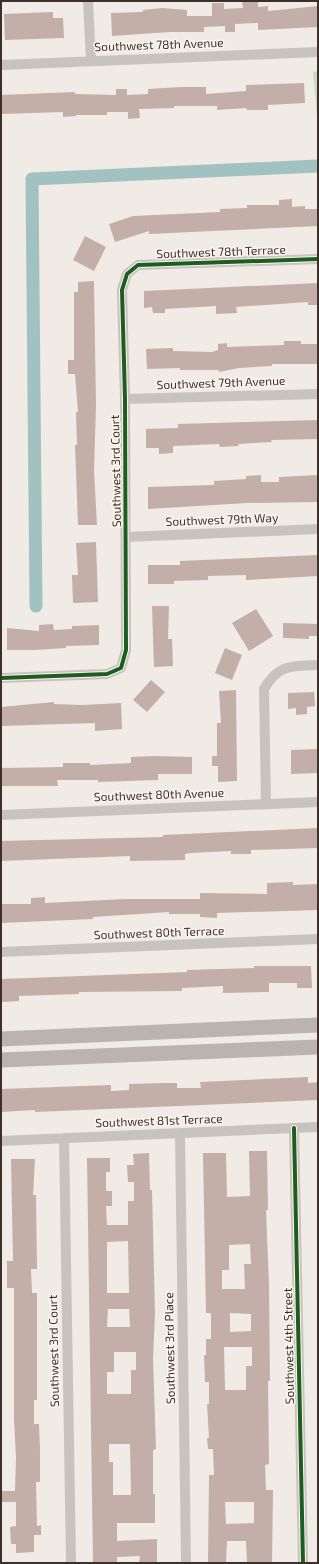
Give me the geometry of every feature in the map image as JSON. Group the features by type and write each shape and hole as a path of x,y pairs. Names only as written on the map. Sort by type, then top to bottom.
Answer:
{"street":[{"path":"88,1 90,61"},
{"name":"Southwest 78th Avenue","path":"1,65 318,52"},
{"name":"Southwest 78th Terrace","path":"127,274 138,265 318,259"},
{"name":"Southwest 3rd Court","path":"1,678 107,674 120,668 126,650 125,399 122,290 127,274"},
{"name":"Southwest 79th Avenue","path":"125,399 318,394"},
{"name":"Southwest 79th Way","path":"126,537 318,529"},
{"path":"266,804 264,689 271,676 287,666 318,665"},
{"name":"Southwest 80th Avenue","path":"1,815 318,802"},
{"name":"Southwest 80th Terrace","path":"1,952 318,940"},
{"path":"1,1039 318,1025"},
{"path":"1,1060 318,1047"},
{"name":"Southwest 4th Street","path":"294,1128 303,1563"},
{"name":"Southwest 81st Terrace","path":"1,1141 318,1128"},
{"name":"Southwest 3rd Place","path":"180,1133 186,1563"},
{"name":"Southwest 3rd Court","path":"64,1138 71,1563"}],"green space":[{"path":"318,71 318,128 313,72"}],"building":[{"path":"242,1 258,1 258,7 268,6 268,11 318,6 318,27 258,30 258,23 235,24 235,32 225,32 225,26 204,27 204,32 170,32 112,36 111,13 143,12 143,10 162,8 187,10 187,16 212,16 212,3 224,3 224,9 243,8"},
{"path":"53,12 53,18 63,18 64,38 5,40 4,14"},
{"path":"304,83 305,103 268,105 268,110 247,110 246,108 217,110 217,106 174,106 174,108 139,109 140,118 128,119 128,112 107,112 107,115 76,115 63,117 63,112 1,114 1,95 75,92 75,94 116,95 116,89 127,89 127,95 148,94 148,89 181,87 206,87 206,94 246,91 246,85"},
{"path":"292,199 292,207 305,206 305,209 318,209 318,226 149,234 149,231 115,242 109,224 133,216 220,212 220,209 247,208 247,205 279,205 279,200"},
{"path":"85,236 106,247 94,271 73,260"},
{"path":"94,281 96,406 94,471 97,525 78,525 75,445 77,445 76,412 78,412 75,374 68,374 68,360 74,360 74,292 78,292 78,282"},
{"path":"318,283 318,305 308,305 308,302 236,307 237,313 216,314 216,306 165,309 165,313 153,313 152,307 144,308 144,291"},
{"path":"284,341 301,341 301,344 318,344 318,364 272,364 272,366 239,368 219,372 219,370 180,370 180,368 147,369 146,349 173,348 173,351 212,352 218,350 218,344 227,343 227,347 284,345"},
{"path":"318,420 318,439 271,440 272,442 238,444 239,446 220,447 219,444 173,446 173,453 159,454 159,448 146,448 146,429 178,428 178,424"},
{"path":"261,475 261,482 279,482 279,477 318,475 318,502 247,503 148,509 148,487 214,485 214,481 246,479 246,476"},
{"path":"96,542 98,602 73,603 72,575 78,575 76,543"},
{"path":"318,555 318,576 246,580 246,575 208,576 208,580 174,581 174,584 148,584 148,565 180,565 180,561"},
{"path":"152,606 169,606 168,639 172,639 173,666 154,667"},
{"path":"256,609 273,636 249,651 232,623"},
{"path":"283,623 318,624 318,636 309,636 309,639 283,638"},
{"path":"53,624 54,630 72,629 72,626 99,625 99,645 66,646 66,648 34,650 7,650 7,628 39,631 39,625"},
{"path":"225,648 242,655 232,680 215,673"},
{"path":"151,680 165,692 147,712 133,700"},
{"path":"236,690 237,781 218,782 218,766 212,766 212,756 217,756 217,723 221,723 219,691"},
{"path":"314,692 315,706 307,707 307,714 296,715 296,708 288,709 288,693"},
{"path":"54,702 54,704 82,705 121,703 122,729 95,731 95,723 1,726 1,707"},
{"path":"317,749 318,773 291,774 291,750"},
{"path":"131,757 192,757 192,774 158,774 158,780 98,782 98,780 57,780 58,786 1,786 1,768 63,767 63,763 90,763 90,765 131,763"},
{"path":"318,828 318,848 251,850 251,854 231,854 231,851 191,853 185,854 185,860 130,861 130,856 1,861 1,841 163,837 163,835"},
{"path":"293,882 293,885 318,884 318,910 217,913 217,918 200,917 200,914 169,914 169,912 93,917 93,919 1,923 1,904 31,904 31,898 45,897 45,903 125,899 200,899 200,893 267,894 267,883"},
{"path":"254,966 311,966 312,988 297,988 297,983 269,983 269,992 223,993 223,986 182,988 182,991 79,992 79,994 19,996 19,1001 1,1002 1,979 187,972 187,970 254,968"},
{"path":"308,1077 308,1083 318,1082 318,1100 35,1112 35,1110 1,1112 1,1089 111,1085 111,1091 129,1090 129,1084 164,1083 177,1083 177,1088 201,1088 200,1082"},
{"path":"249,1151 267,1151 268,1210 266,1210 269,1285 270,1381 268,1381 269,1464 265,1465 266,1490 273,1490 272,1563 247,1563 246,1541 227,1541 226,1563 208,1563 209,1475 214,1475 213,1449 208,1449 207,1438 209,1438 207,1404 209,1404 209,1382 205,1382 204,1355 206,1355 206,1339 211,1339 211,1313 206,1313 203,1153 226,1153 227,1197 250,1196","holes":["250,1244 251,1264 244,1264 245,1289 222,1289 222,1270 229,1270 229,1245","230,1313 251,1314 251,1331 230,1332","224,1347 252,1347 252,1366 246,1366 246,1390 225,1390","225,1502 254,1502 254,1523 226,1524"]},
{"path":"149,1153 150,1190 152,1190 155,1313 153,1359 156,1449 153,1450 153,1494 155,1494 155,1523 117,1523 117,1541 157,1539 157,1563 139,1563 140,1556 117,1557 117,1563 93,1563 87,1158 110,1158 110,1172 106,1172 106,1191 112,1191 112,1206 106,1206 107,1225 128,1225 128,1201 134,1201 134,1182 128,1182 127,1165 134,1165 133,1154","holes":["128,1241 129,1293 107,1293 107,1242","108,1309 129,1309 130,1327 107,1327","114,1352 136,1352 136,1370 131,1370 131,1394 107,1394 107,1372 114,1372","109,1444 130,1444 131,1495 113,1495 113,1462 109,1462"]},
{"path":"11,1159 35,1159 33,1195 36,1195 37,1269 31,1269 32,1293 37,1293 37,1400 34,1400 34,1424 39,1424 40,1482 36,1482 37,1526 41,1525 41,1535 34,1535 34,1552 16,1553 16,1544 11,1544 10,1527 16,1526 16,1502 1,1502 1,1491 15,1491 16,1458 14,1419 14,1288 7,1288 7,1261 13,1261"}],"waterway":[{"path":"36,606 32,179 318,166"}],"cycle path":[{"path":"1,678 107,674 121,668 126,650 125,399 122,290 127,274 138,265 318,259"},
{"path":"294,1128 303,1563"}]}
